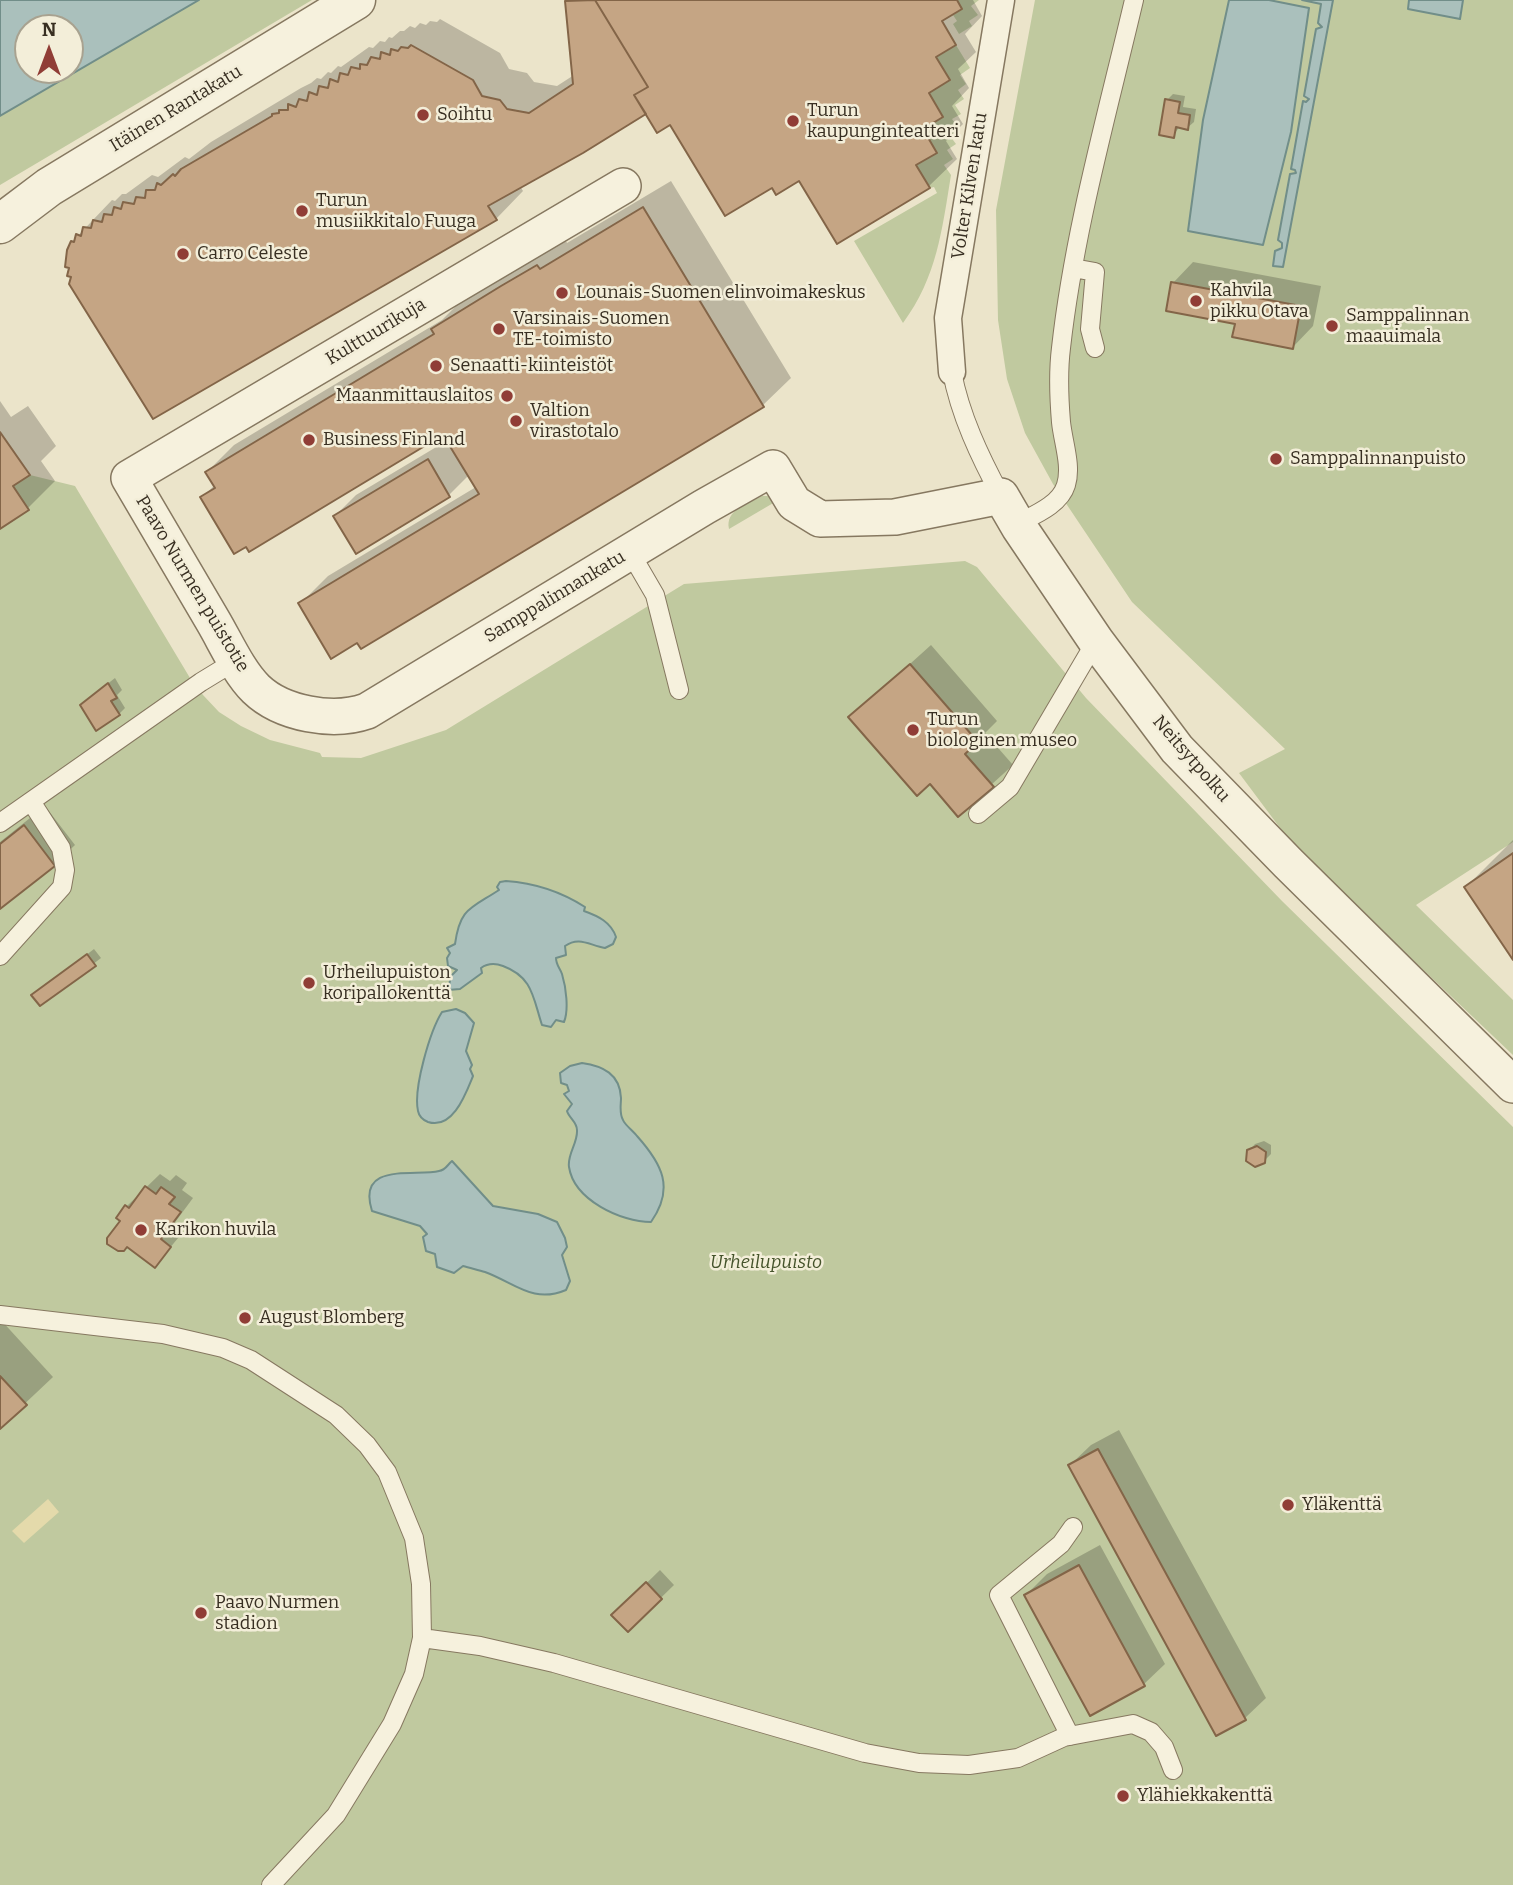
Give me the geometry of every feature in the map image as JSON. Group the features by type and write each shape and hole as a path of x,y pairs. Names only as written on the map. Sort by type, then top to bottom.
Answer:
{"street":[{"name":"Itäinen Rantakatu","path":"0,224 49,187 356,0"},
{"name":"Volter Kilven katu","path":"952,372 948,318 1001,0"},
{"name":"Kulttuurikuja","path":"129,478 623,186"},
{"name":"Samppalinnankatu","path":"334,717 354,716 367,711 773,468 794,503 820,519 1009,510"},
{"name":"Paavo Nurmen puistotie","path":"129,478 257,689 296,710 334,717"},
{"name":"Neitsytpolku","path":"1009,510 1096,641 1177,749 1287,863 1513,1085"}],"lane":[{"path":"1009,510 1050,506 1066,486 1068,472 1061,422 1060,351 1073,268 1134,0"},
{"path":"1073,268 1095,272 1090,330 1095,348"},
{"name":"Neitsytpolku","path":"952,372 955,390 981,460 1009,510"},
{"path":"630,552 655,595 679,690"},
{"path":"978,814 1010,787 1096,641"},
{"path":"0,823 201,682 237,660"},
{"path":"0,956 62,887 65,870 61,848 32,803"},
{"path":"0,1315 163,1334 223,1348 251,1360 336,1415 367,1445 387,1472 414,1538 421,1584 422,1638 414,1674 392,1724 336,1815 271,1885"},
{"path":"1070,1736 999,1595 1061,1544 1073,1527"},
{"path":"422,1638 480,1646 554,1663 865,1753 919,1763 969,1765 1018,1758 1070,1736 1133,1724 1151,1732 1164,1747 1174,1770"}],"green space":[{"path":"0,0 312,0 0,185"},
{"path":"957,0 979,0 971,6 978,15 969,21 972,26 959,34 953,24 957,21 953,15 962,9"},
{"name":"Samppalinnanpuisto","path":"1035,0 1513,0 1513,842 1416,905 1513,1000 1513,1055 1295,848 1239,773 1285,749 1132,602 1053,484 1025,433 1007,379 998,320 996,210"},
{"path":"956,45 970,68 960,75 966,84 958,90 964,99 955,105 961,114 952,119 959,129 950,136 956,144 947,150 953,159 944,165 951,175 944,215 931,270 924,288 903,323 854,241 937,193 934,187 930,188 916,165 937,153 923,129 943,117 929,93 950,80 936,57"},
{"name":"Urheilupuisto","path":"30,475 75,486 190,678 219,712 270,740 320,753 322,757 361,758 446,730 684,584 965,561 977,567 1086,698 1282,901 1513,1127 1513,1885 0,1885 0,528 28,508 13,486"},
{"path":"762,496 771,496 775,502 729,529 730,517 734,512"}],"sand":[{"path":"48,1499 59,1512 24,1543 12,1531"}],"water":[{"path":"0,0 199,0 84,67 84,14 14,14 14,84 55,84 0,116"},
{"path":"1229,0 1269,0 1309,8 1291,132 1263,245 1188,231 1203,120"},
{"path":"1302,0 1333,0 1283,267 1273,266 1275,251 1282,248 1282,243 1278,240 1290,174 1296,173 1291,169 1303,101 1309,99 1304,96 1316,29 1322,27 1318,23 1321,4"},
{"path":"1409,0 1463,0 1460,19 1408,9"},
{"path":"500,882 537,886 566,896 585,907 584,911 603,920 611,927 616,937 613,944 605,948 580,941 570,943 565,946 566,955 556,958 565,985 566,1011 564,1022 556,1020 551,1027 542,1025 534,997 526,982 503,966 486,965 481,968 482,973 460,989 448,990 451,976 457,970 448,966 447,958 450,953 447,948 455,944 463,916 499,890 497,887"},
{"path":"456,1009 465,1013 474,1023 466,1051 473,1076 462,1100 451,1115 445,1121 428,1122 419,1115 417,1101 424,1060 432,1032 442,1012"},
{"path":"582,1063 597,1066 614,1077 620,1090 621,1112 625,1124 646,1146 659,1167 664,1187 658,1210 651,1222 626,1218 601,1207 580,1190 573,1179 569,1162 577,1130 567,1111 572,1104 564,1094 569,1091 567,1085 561,1083 560,1073 570,1066"},
{"path":"452,1161 493,1206 538,1214 557,1222 567,1247 562,1255 570,1281 566,1290 544,1295 524,1290 480,1270 463,1266 454,1273 437,1267 435,1254 426,1251 423,1237 427,1234 420,1226 372,1211 369,1195 372,1184 380,1178 391,1174 441,1170"}],"building":[{"name":"Turun kaupunginteatteri","path":"595,0 957,0 962,9 942,21 956,45 936,57 950,80 929,93 943,117 923,129 937,153 916,165 930,188 837,244 799,181 776,195 772,188 725,216 670,125 657,133 634,95 648,87"},
{"name":"Turun musiikkitalo Fuuga","path":"595,0 648,87 634,95 646,114 488,206 497,220 153,419 69,284 69,268 65,267 67,250 71,241 74,242 76,234 81,236 83,227 91,228 93,220 102,222 104,214 112,215 114,207 121,209 123,202 134,204 136,197 145,198 146,190 155,190 157,183 161,185 173,174 175,176 181,169 272,114 279,113 279,110 288,110 288,104 296,107 299,99 307,101 309,92 317,95 319,86 328,88 330,79 338,82 340,73 348,75 351,67 360,69 360,64 367,65 371,57 380,59 381,52 390,55 391,49 398,51 401,47 408,48 411,45 473,80 482,96 500,100 507,109 529,113 573,84 565,1"},
{"path":"1165,99 1180,102 1178,113 1190,115 1188,130 1176,127 1174,138 1159,135"},
{"name":"Valtion virastotalo","path":"643,207 764,407 361,649 357,643 331,659 298,603 479,494 443,435 249,552 246,547 234,554 200,497 215,488 205,472 434,334 431,329 501,286 537,265 540,269"},
{"path":"1171,282 1301,306 1293,349 1232,337 1235,324 1166,311"},
{"path":"0,432 30,475 13,486 29,510 0,529"},
{"path":"428,459 450,497 356,554 333,516"},
{"name":"Turun biologinen museo","path":"910,664 978,742 965,754 994,787 958,817 930,784 917,796 848,717"},
{"path":"108,683 117,698 111,701 120,715 96,731 80,705"},
{"path":"24,825 55,866 0,909 0,844"},
{"path":"1513,853 1513,960 1464,887"},
{"path":"87,954 96,966 40,1006 31,995"},
{"path":"1257,1146 1266,1152 1265,1163 1255,1167 1246,1161 1247,1150"},
{"name":"Karikon huvila","path":"145,1186 156,1194 161,1187 175,1197 169,1204 181,1212 161,1239 171,1247 155,1268 127,1247 124,1251 118,1251 107,1244 107,1238 120,1221 116,1218 125,1205 129,1208"},
{"path":"0,1376 27,1405 0,1429"},
{"path":"1098,1449 1246,1720 1216,1736 1068,1465"},
{"path":"1079,1565 1145,1686 1090,1716 1024,1595"},
{"path":"646,1582 662,1599 628,1632 611,1615"}],"place":[{"name":"Soihtu","path":"423,115"},
{"name":"Turun kaupunginteatteri","path":"793,121"},
{"name":"Turun musiikkitalo Fuuga","path":"302,211"},
{"name":"Carro Celeste","path":"183,254"},
{"name":"Lounais-Suomen elinvoimakeskus","path":"562,293"},
{"name":"Kahvila pikku Otava","path":"1196,301"},
{"name":"Samppalinnan maauimala","path":"1332,326"},
{"name":"Varsinais-Suomen TE-toimisto","path":"499,329"},
{"name":"Senaatti-kiinteistöt","path":"436,366"},
{"name":"Maanmittauslaitos","path":"507,396"},
{"name":"Valtion virastotalo","path":"516,421"},
{"name":"Business Finland","path":"309,440"},
{"name":"Samppalinnanpuisto","path":"1276,459"},
{"name":"Turun biologinen museo","path":"913,730"},
{"name":"Urheilupuiston koripallokenttä","path":"309,983"},
{"name":"Karikon huvila","path":"141,1230"},
{"name":"August Blomberg","path":"245,1318"},
{"name":"Yläkenttä","path":"1288,1505"},
{"name":"Paavo Nurmen stadion","path":"201,1613"},
{"name":"Ylähiekkakenttä","path":"1123,1796"}]}
